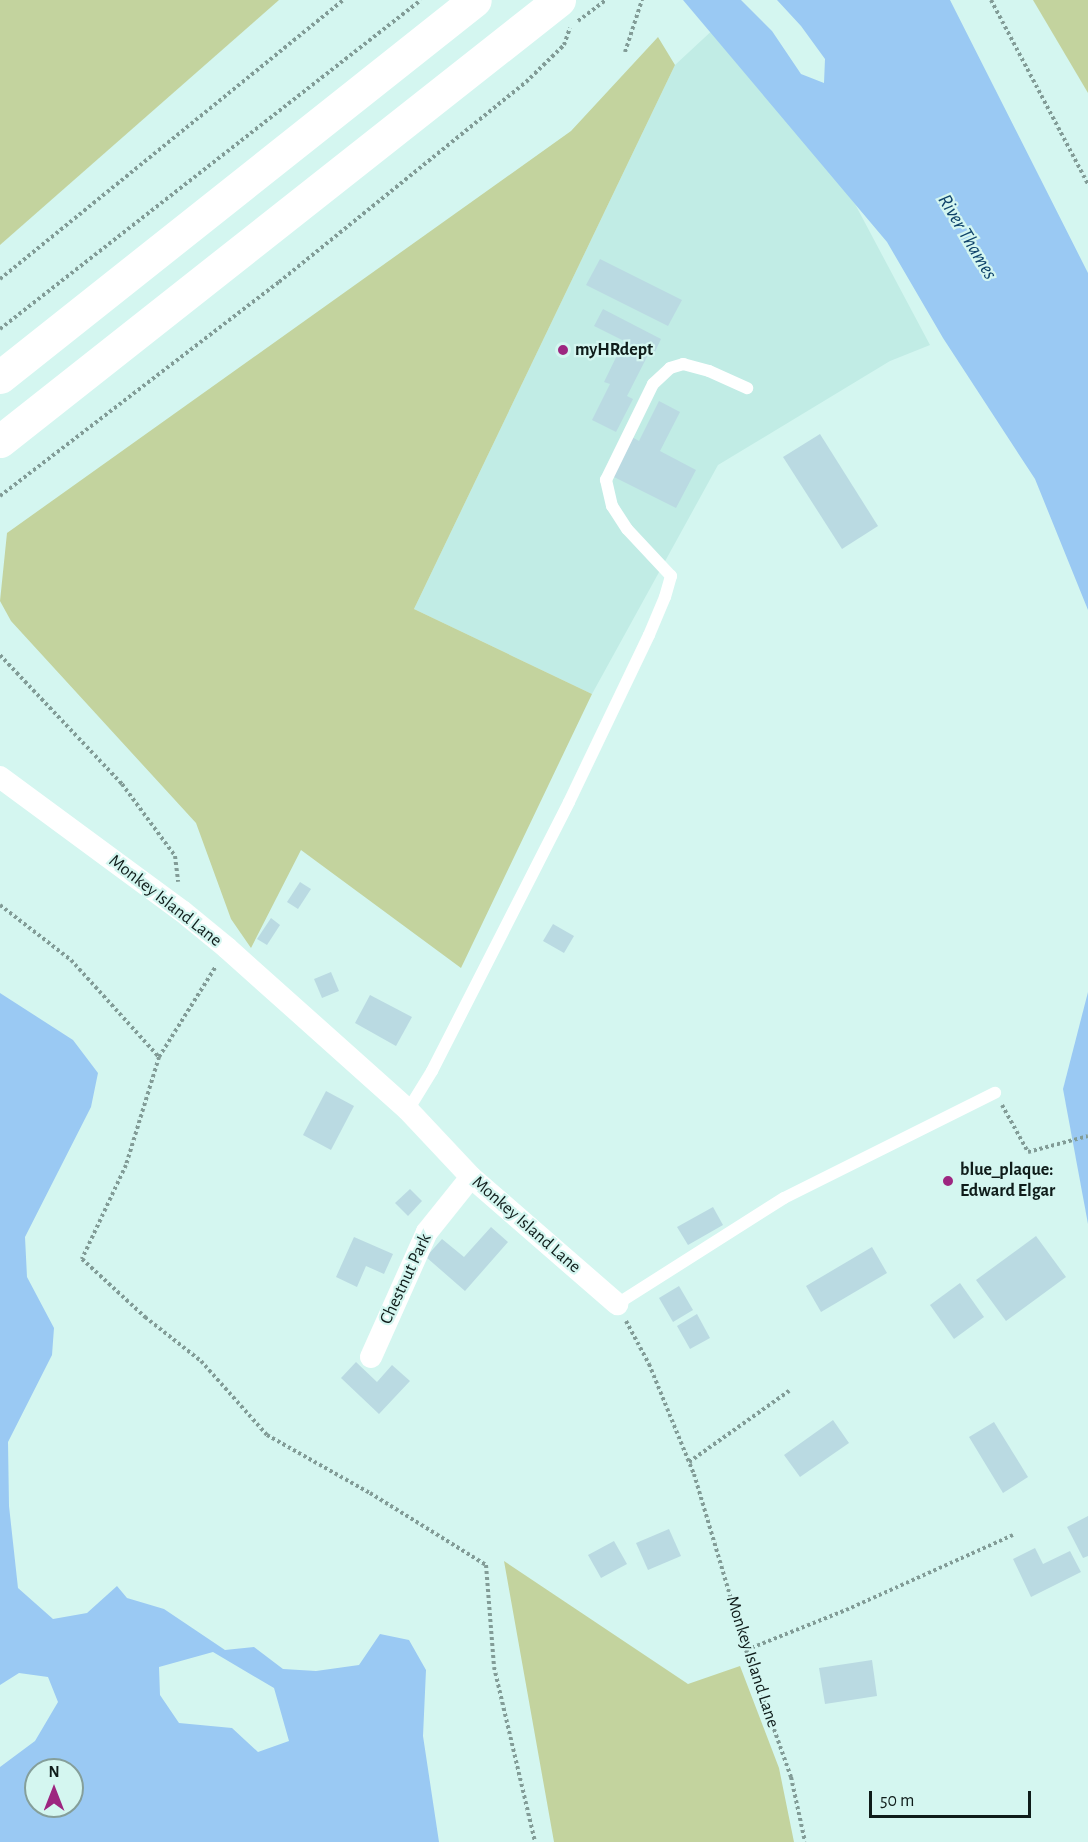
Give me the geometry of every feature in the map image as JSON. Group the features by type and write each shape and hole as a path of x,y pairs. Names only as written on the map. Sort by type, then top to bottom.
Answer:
{"highway":[{"path":"0,377 475,0"},
{"path":"0,441 560,12"}],"street":[{"name":"Monkey Island Lane","path":"0,777 182,911 227,948 408,1110 471,1177 617,1304"},
{"name":"Chestnut Park","path":"371,1357 427,1232 471,1177"}],"lane":[{"path":"408,1110 432,1071 569,802 650,635 665,597 671,576 627,529 612,506 606,480 653,384 670,368 683,364 709,371 747,388"},
{"path":"617,1304 784,1198 995,1093"}],"path":[{"path":"0,279 343,0"},
{"path":"0,329 422,0"},
{"path":"0,496 279,282 526,82 564,45 560,12 606,0"},
{"path":"625,52 642,0"},
{"path":"991,0 1088,184"},
{"path":"0,655 122,784 175,856 182,911"},
{"path":"0,905 71,960 159,1057"},
{"path":"227,948 159,1057 126,1165 82,1259 145,1317 201,1361 267,1435 370,1493 486,1565 494,1667 535,1842"},
{"path":"995,1093 1028,1152 1088,1136"},
{"name":"Monkey Island Lane","path":"617,1304 649,1364 689,1462 746,1650 791,1777 805,1842"},
{"path":"689,1462 789,1391"},
{"path":"746,1650 846,1610 1013,1534"}],"shaded area":[{"path":"717,26 855,204 930,345 890,361 718,465 592,694 414,609 675,65"}],"green space":[{"path":"0,0 279,0 0,245"},
{"path":"1033,0 1088,0 1088,93"},
{"path":"658,37 675,65 414,609 592,694 461,968 301,850 251,948 231,919 196,823 11,621 0,601 7,533 571,131"},
{"path":"504,1561 688,1684 740,1666 779,1768 794,1842 554,1842"}],"water":[{"name":"River Thames","path":"683,0 741,0 772,31 801,74 824,83 825,59 801,26 777,0 950,0 1088,273 1088,610 1035,479 943,338 887,242"},
{"path":"1088,992 1088,1224 1063,1089"},
{"path":"0,993 73,1040 98,1073 91,1107 25,1237 27,1277 54,1328 52,1355 8,1442 9,1506 18,1588 53,1619 87,1613 117,1586 127,1598 164,1609 225,1650 254,1647 283,1669 316,1671 359,1665 380,1634 409,1640 426,1670 423,1736 439,1842 0,1842 0,1767 35,1741 58,1702 48,1677 19,1673 0,1685","holes":["213,1652 274,1688 289,1741 258,1752 232,1728 179,1723 160,1695 159,1667"]}],"building":[{"path":"600,259 682,300 668,326 586,285"},
{"path":"603,309 661,339 653,356 649,353 627,396 633,399 616,432 592,420 610,384 604,382 624,341 594,326"},
{"path":"659,401 680,412 660,451 696,470 676,508 610,475 630,436 639,441"},
{"path":"820,434 878,526 842,549 783,457"},
{"path":"300,882 311,889 298,909 287,902"},
{"path":"271,918 280,925 267,945 257,939"},
{"path":"553,924 574,936 564,953 543,941"},
{"path":"331,972 339,991 322,998 314,979"},
{"path":"370,995 412,1017 396,1046 355,1023"},
{"path":"326,1091 354,1106 331,1150 303,1135"},
{"path":"410,1189 422,1201 408,1216 395,1203"},
{"path":"713,1207 723,1225 688,1245 677,1227"},
{"path":"491,1227 508,1242 465,1291 426,1257 442,1239 464,1257"},
{"path":"1036,1236 1066,1277 1006,1321 976,1280"},
{"path":"354,1237 393,1254 384,1274 366,1266 357,1287 336,1277"},
{"path":"872,1247 887,1273 821,1312 806,1286"},
{"path":"960,1283 984,1317 954,1339 930,1305"},
{"path":"679,1286 693,1310 673,1322 659,1298"},
{"path":"697,1314 710,1338 690,1349 677,1326"},
{"path":"356,1362 377,1382 392,1365 410,1381 379,1414 341,1378"},
{"path":"833,1420 849,1443 800,1477 784,1455"},
{"path":"994,1422 1028,1477 1003,1493 969,1437"},
{"path":"1088,1516 1088,1556 1083,1558 1067,1527"},
{"path":"669,1529 681,1556 648,1570 636,1543"},
{"path":"614,1541 627,1564 601,1578 588,1555"},
{"path":"1035,1548 1043,1564 1070,1551 1081,1572 1031,1597 1013,1559"},
{"path":"872,1660 877,1696 825,1704 819,1668"}],"place":[{"name":"myHRdept","path":"563,350"},
{"name":"blue_plaque: Edward Elgar","path":"948,1181"}]}
